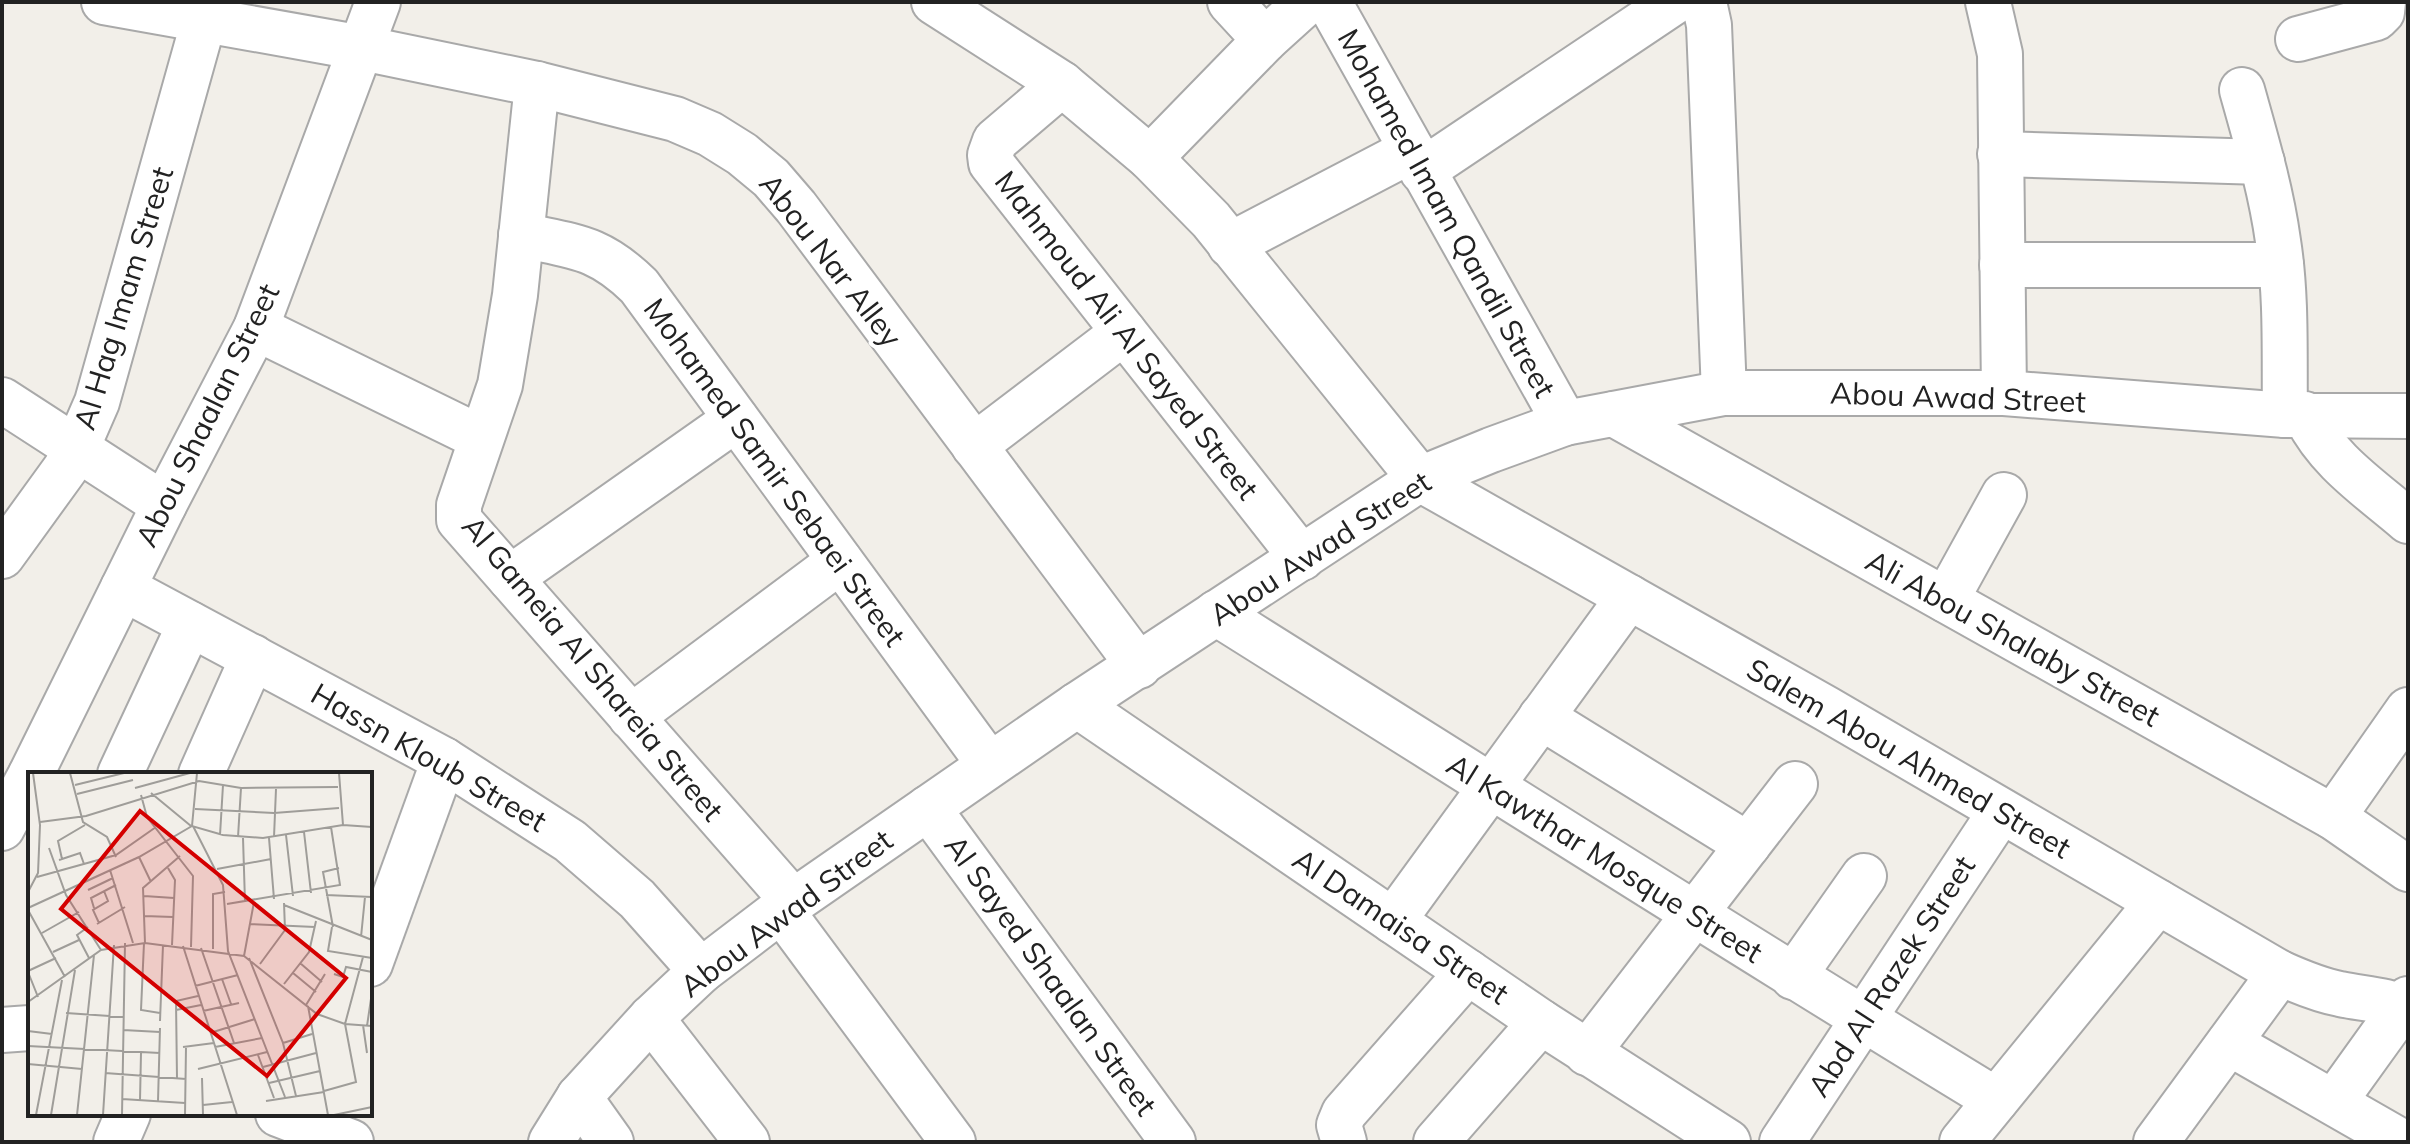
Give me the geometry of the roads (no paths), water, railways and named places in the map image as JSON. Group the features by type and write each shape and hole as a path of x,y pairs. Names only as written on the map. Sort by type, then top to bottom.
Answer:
{"street":[{"name":"Abou Nar Alley","path":"104,2 362,48 537,84 675,119 710,134 742,154 771,178 796,207 1139,666"},
{"name":"Abou Shaalan Street","path":"32,772 164,505 256,328 378,2"},
{"path":"934,2 1062,84 1150,158 1211,220 1420,479"},
{"path":"1230,2 1265,40"},
{"path":"1150,158 1265,40 1307,2"},
{"name":"Mohamed Imam Qandil Street","path":"1329,2 1565,423"},
{"path":"1230,245 1417,160 1674,2"},
{"path":"1704,2 1709,25 1724,393"},
{"path":"1988,2 2000,54 2004,393"},
{"path":"2298,39 2376,18 2382,12 2383,2"},
{"name":"Al Hag Imam Street","path":"2,556 77,448 97,402 204,20"},
{"name":"Al Gameia Al Shareia Street","path":"537,84 515,295 500,385 459,505 459,520 631,717 787,905 953,1142"},
{"name":"Mahmoud Ali Al Sayed Street","path":"1062,84 995,141 990,155 991,163 1302,558"},
{"path":"2242,90 2262,162 2281,265 2295,414 2325,448 2408,521"},
{"path":"2000,154 2262,162"},
{"name":"Mohamed Samir Sebaei Street","path":"521,235 593,251 618,266 639,286 989,764"},
{"path":"2002,265 2281,265"},
{"path":"256,328 481,438"},
{"path":"974,446 1124,332"},
{"name":"Abou Awad Street","path":"551,1142 579,1097 651,1018 701,971 787,905 989,764 1420,479 1565,423 1724,393 2004,393 2295,414 2408,416"},
{"path":"2,400 164,505"},
{"name":"Ali Abou Shalaby Street","path":"1614,414 2333,817 2408,869"},
{"path":"510,578 736,419"},
{"name":"Salem Abou Ahmed Street","path":"1420,479 1827,709 2280,973 2310,986 2406,1006"},
{"path":"1946,600 2004,495"},
{"path":"631,717 840,561"},
{"name":"Hassn Kloub Street","path":"123,588 444,760 570,841 637,899 701,971"},
{"path":"1393,921 1629,597"},
{"name":"Al Kawthar Mosque Street","path":"1216,613 1793,977 1996,1100"},
{"path":"121,772 190,624"},
{"path":"204,772 253,657"},
{"name":"Al Damaisa Street","path":"1077,705 1587,1053 1728,1142"},
{"path":"2333,817 2408,710"},
{"path":"1541,717 1748,845"},
{"path":"372,958 444,760"},
{"name":"Abou Shaalan Street","path":"2,828 28,780"},
{"path":"1587,1053 1795,784"},
{"name":"Al Sayed Shaalan Street","path":"928,808 1173,1142"},
{"name":"Abd Al Razek Street","path":"1782,1142 2001,811"},
{"path":"1793,977 1864,876"},
{"path":"1962,1142 2158,902"},
{"path":"1344,1142 1339,1125 1344,1113 1468,972"},
{"path":"2156,1142 2280,973"},
{"path":"2334,1102 2406,1006"},
{"path":"651,1018 747,1142"},
{"path":"1436,1142 1541,1022"},
{"path":"2,1030 28,1028"},
{"path":"2229,1043 2402,1142"},
{"path":"579,1097 611,1142"},
{"path":"116,1142 127,1116"}]}
